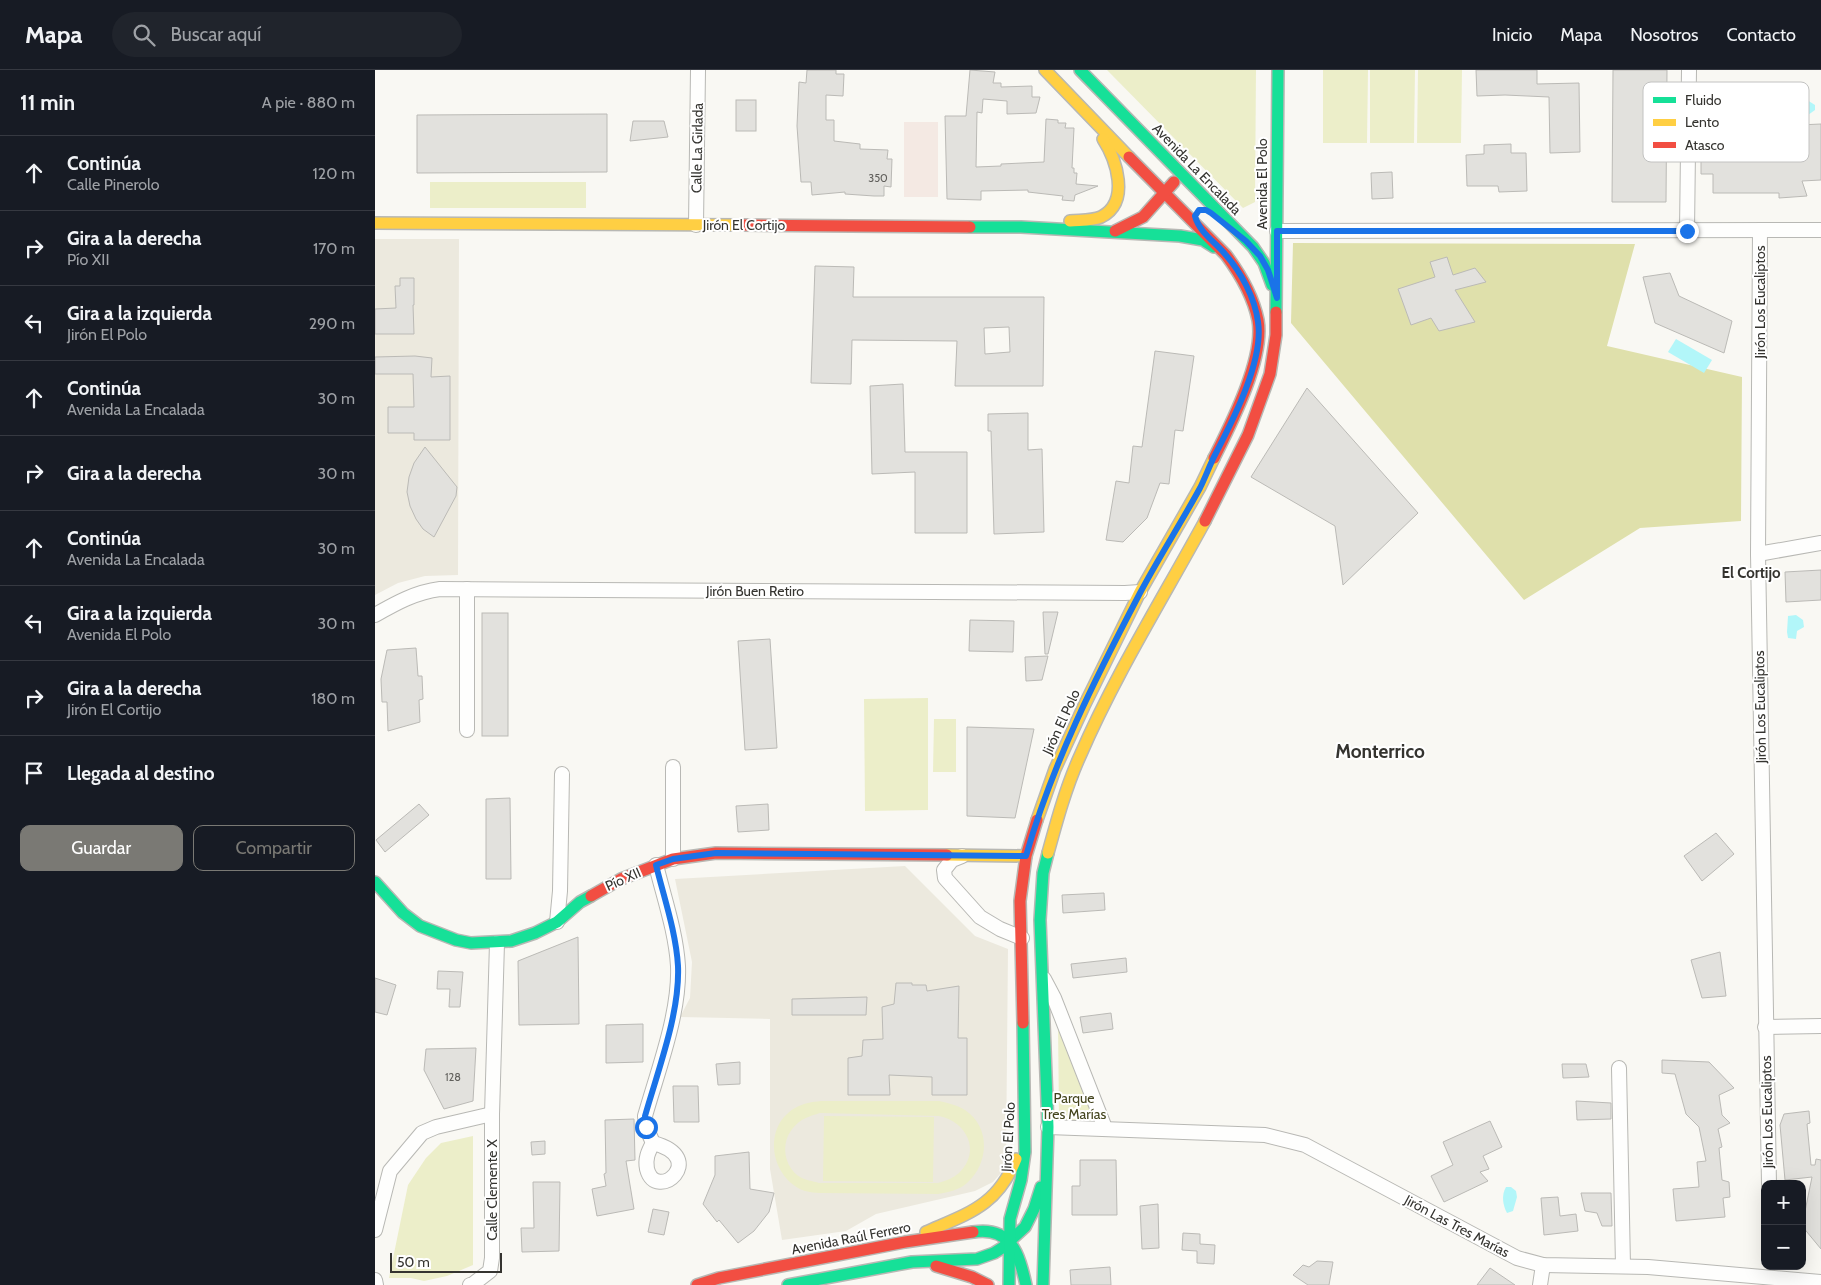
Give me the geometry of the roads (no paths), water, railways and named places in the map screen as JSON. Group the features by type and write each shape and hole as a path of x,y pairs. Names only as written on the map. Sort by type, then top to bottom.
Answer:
{"main road":[{"path":"1045,70 1091,120 1226,255"},
{"name":"Avenida La Encalada","path":"1080,70 1246,241 1264,263 1277,298"},
{"name":"Avenida El Polo","path":"1277,70 1277,298"},
{"path":"1021,227 1101,217 1112,209 1118,192 1117,168 1110,150 1091,120"},
{"name":"Jirón El Cortijo","path":"1113,232 1143,217 1181,173"},
{"path":"1197,225 1196,214 1199,210 1206,210 1246,241"},
{"name":"Jirón El Cortijo","path":"375,223 1021,227 1192,238 1203,240 1226,255"},
{"name":"Jirón El Polo","path":"1009,1285 1013,1205 1021,1180 1025,1152 1021,890 1026,856 1055,769 1084,706 1141,592 1200,487 1236,416 1252,369 1259,322 1251,296 1226,255"},
{"path":"1043,1285 1048,1127 1041,973 1040,920 1043,873 1060,810 1079,757 1103,706 1213,506 1248,435 1270,374 1277,335 1277,298"},
{"name":"Pío XII","path":"375,882 403,914 420,926 457,940 471,943 497,942 511,941 535,934 557,922 580,902 594,893 621,879 673,859 716,853 1026,856"},
{"path":"905,1242 971,1211 997,1194 1008,1179 1017,1155 1025,1080"},
{"path":"788,1285 912,1262 977,1258 994,1253 1010,1241 1030,1218 1047,1167"},
{"name":"Avenida Raúl Ferrero","path":"697,1285 719,1278 905,1242 984,1230 997,1231 1004,1234 1010,1241"},
{"path":"1010,1241 1020,1258 1026,1285"},
{"path":"912,1262 939,1266 972,1277 988,1285"}],"street":[{"name":"Calle La Girlada","path":"696,225 699,70"},
{"path":"1687,231 1688,162"},
{"name":"Jirón Los Eucaliptos","path":"1760,230 1758,554 1769,1180"},
{"path":"1277,231 1821,230"},
{"path":"1758,554 1821,543"},
{"path":"467,589 467,730"},
{"name":"Jirón Buen Retiro","path":"375,616 401,600 428,590 1141,592"},
{"path":"673,767 673,859"},
{"path":"557,922 560,891 562,774"},
{"path":"965,855 952,860 944,870 945,878 981,917 1000,929 1023,938"},
{"path":"653,1144 646,1127 645,1116 672,1019 678,974 673,932 656,865"},
{"name":"Calle Clemente X","path":"470,1285 490,1271 492,1258 492,1114 497,942"},
{"path":"1041,973 1054,998 1105,1128"},
{"path":"1765,1027 1821,1026"},
{"path":"1619,1068 1623,1266"},
{"path":"375,1230 390,1171 423,1134 436,1127 492,1114"},
{"name":"Jirón Las Tres Marías","path":"1048,1127 1265,1135 1305,1145 1517,1258 1543,1265 1623,1266 1771,1276 1821,1282"},
{"path":"1540,1285 1543,1265"},
{"path":"375,1280 376,1285"}],"water":[{"path":"1809,101 1815,105 1815,110 1809,114"},
{"path":"1676,339 1712,360 1704,373 1668,352"},
{"path":"1796,615 1803,620 1804,627 1797,631 1796,639 1788,638 1788,616"},
{"path":"1506,1187 1511,1187 1516,1191 1517,1197 1513,1211 1507,1213 1503,1200 1503,1193"}],"district":[{"name":"El Cortijo","path":"1751,573"},
{"name":"Monterrico","path":"1380,751"}],"park label":[{"name":"Parque Tres Marías","path":"1074,1106"}]}
